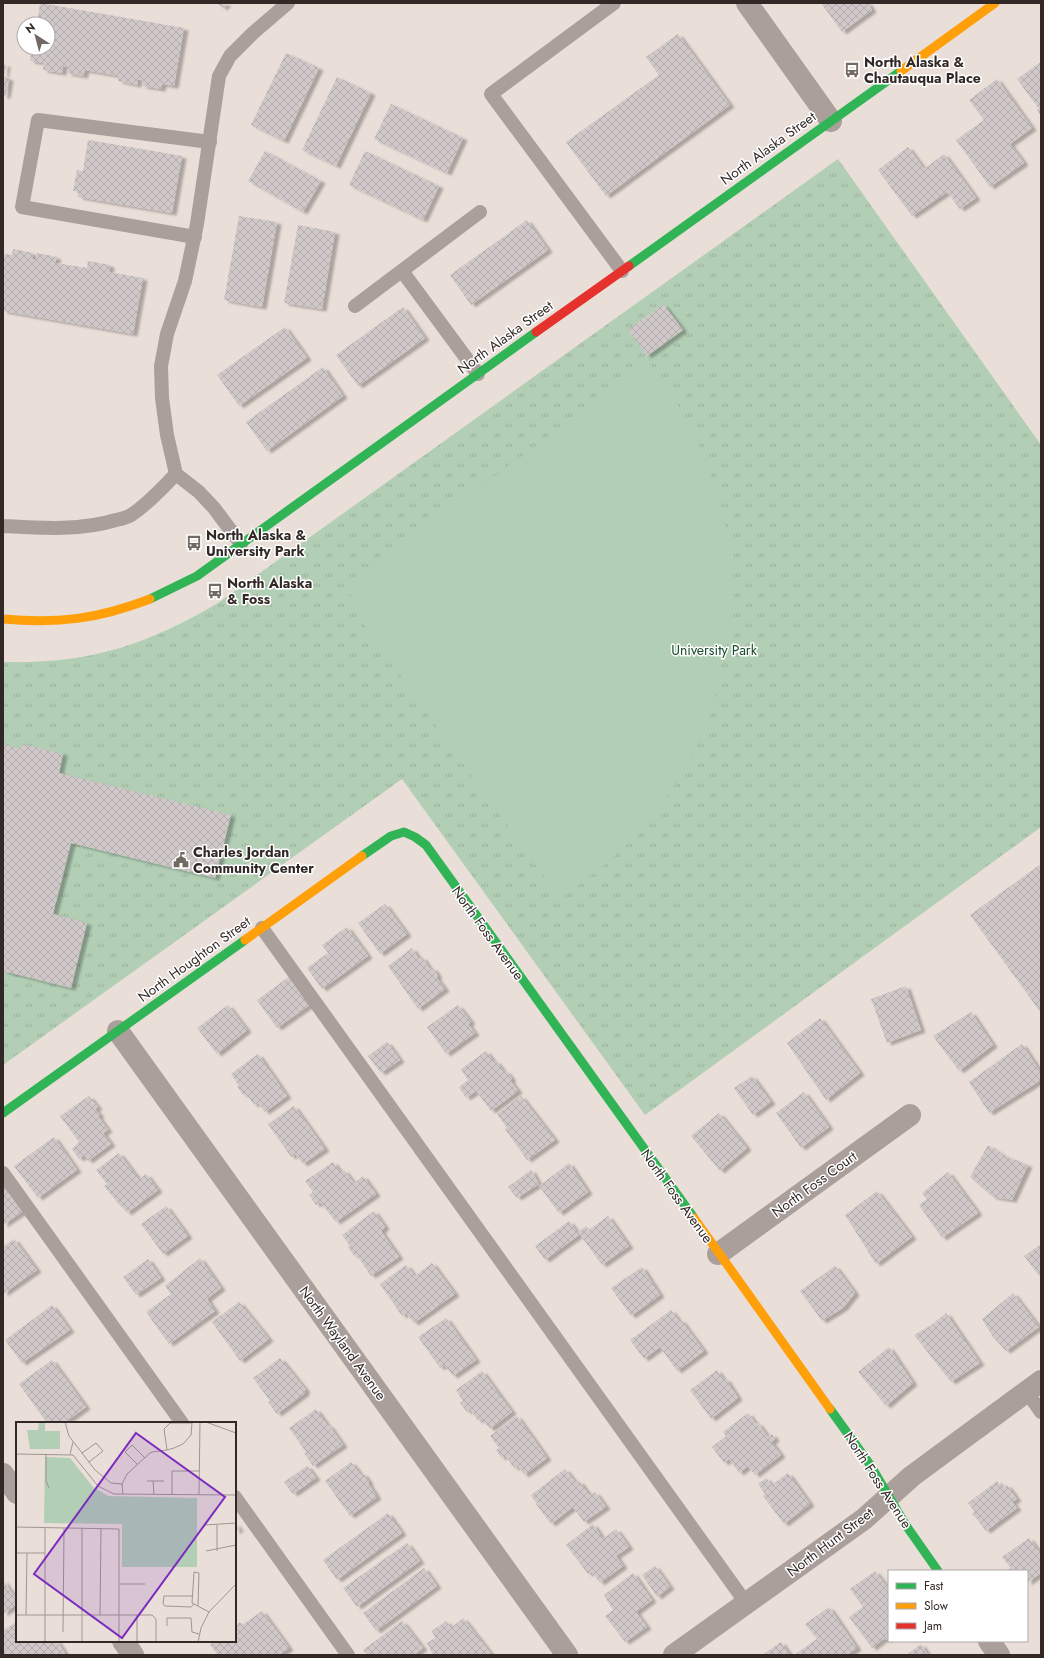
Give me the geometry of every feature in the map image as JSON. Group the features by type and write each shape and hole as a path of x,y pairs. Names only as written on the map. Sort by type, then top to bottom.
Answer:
{"street":[{"path":"747,3 831,121"},
{"name":"North Alaska Street","path":"3,619 28,622 66,622 84,619 140,604 170,592 197,576 995,3"},
{"name":"North Houghton Street","path":"3,1113 375,847 391,836 404,832"},
{"name":"North Foss Avenue","path":"404,832 415,837 426,845 871,1466 905,1524 937,1570"},
{"name":"North Wayland Avenue","path":"118,1031 567,1655"},
{"name":"North Foss Court","path":"718,1254 910,1115"},
{"name":"North Hunt Street","path":"674,1655 864,1519 912,1476 1034,1386"},
{"path":"3,1474 16,1492"},
{"path":"124,1642 133,1655"},
{"path":"990,1642 999,1655"}],"lane":[{"path":"241,544 214,508 199,492 176,474 167,435 162,398 161,366 167,334 185,281 195,237 219,76 230,56 253,32 288,3"},
{"path":"614,3 491,94 622,271"},
{"path":"195,237 22,207 38,120 210,142"},
{"path":"355,306 480,212"},
{"path":"402,271 478,374"},
{"path":"3,526 39,528 85,526 129,516 148,502 176,474"},
{"path":"262,928 746,1603"},
{"path":"3,1173 181,1422"},
{"path":"1034,1386 1041,1412"},
{"path":"236,1498 348,1655"}],"green space":[{"name":"University Park","path":"838,159 1041,445 1041,827 645,1115 402,779 3,1065 3,662 62,660 89,656 115,649 166,631 218,603"},
{"path":"650,364 675,400 687,421 703,455 716,491 726,528 732,568 733,597 730,620 717,689 707,721 694,751 678,781 636,834 612,858 559,898 349,603 355,576"}],"building":[{"path":"40,3 184,28 174,86 162,84 161,89 142,86 143,81 138,79 137,85 118,81 119,76 85,70 83,76 67,73 68,67 63,66 62,73 43,70 44,63 30,61 31,56 56,56 56,16 38,16"},
{"path":"217,3 227,3 223,8"},
{"path":"821,3 868,3 872,10 842,32"},
{"path":"678,34 730,105 606,196 566,142 659,75 646,57"},
{"path":"286,53 319,68 284,141 251,125"},
{"path":"1041,62 1041,116 1037,110 1039,109 1017,79"},
{"path":"3,64 6,65 4,77 3,76"},
{"path":"3,77 9,78 6,96 3,96"},
{"path":"337,77 371,93 336,166 302,150"},
{"path":"997,79 1032,128 1010,144 1024,163 990,187 956,140 984,120 969,100"},
{"path":"391,104 463,138 447,173 374,139"},
{"path":"88,140 182,156 172,213 78,197 79,191 73,191 77,170 83,171"},
{"path":"908,147 924,169 944,154 976,198 960,209 947,192 912,216 878,170"},
{"path":"265,151 321,181 303,212 248,181"},
{"path":"365,151 439,186 423,220 349,185"},
{"path":"239,216 277,222 262,307 224,300"},
{"path":"527,220 548,250 471,305 450,275"},
{"path":"298,225 335,232 322,309 284,303"},
{"path":"13,249 33,253 32,259 36,260 37,253 57,257 55,263 87,268 88,261 110,265 109,272 143,278 133,334 3,311 3,254 12,255"},
{"path":"663,304 683,330 647,356 628,330"},
{"path":"403,307 425,338 358,386 336,355"},
{"path":"285,327 307,358 239,406 217,375"},
{"path":"323,367 343,396 267,451 246,422"},
{"name":"Charles Jordan Community Center","path":"3,744 21,749 22,744 63,754 59,773 231,815 215,878 71,843 53,914 87,923 71,988 3,971"},
{"path":"1041,864 1041,1013 970,915"},
{"path":"385,904 407,934 380,954 358,923"},
{"path":"347,927 368,956 322,989 307,968 328,953 322,945"},
{"path":"412,948 419,959 422,957 430,969 433,968 438,976 436,977 445,989 418,1009 388,966"},
{"path":"290,976 311,1004 277,1028 257,1000"},
{"path":"906,986 921,1030 887,1043 871,999"},
{"path":"228,1005 247,1030 217,1054 197,1028"},
{"path":"458,1005 471,1022 468,1024 475,1033 446,1054 427,1027"},
{"path":"971,1012 993,1045 959,1071 933,1036"},
{"path":"820,1018 860,1073 826,1100 787,1043"},
{"path":"387,1042 400,1060 381,1073 368,1056"},
{"path":"1022,1044 1041,1073 1041,1080 989,1113 969,1082"},
{"path":"486,1051 504,1072 506,1071 512,1079 510,1080 518,1091 491,1111 476,1091 466,1098 459,1087 468,1080 461,1069"},
{"path":"258,1054 287,1096 265,1112 257,1102 254,1105 246,1094 243,1095 231,1074"},
{"path":"752,1076 771,1102 753,1115 734,1088"},
{"path":"804,1092 829,1127 801,1148 776,1113"},
{"path":"89,1096 98,1107 95,1109 100,1115 98,1116 108,1130 103,1133 111,1144 88,1161 84,1155 79,1159 72,1149 79,1142 60,1116"},
{"path":"521,1096 555,1140 527,1160 505,1129 507,1128 497,1114"},
{"path":"294,1106 325,1149 303,1164 295,1154 291,1157 268,1124"},
{"path":"719,1113 747,1148 720,1171 691,1136"},
{"path":"54,1137 77,1170 38,1198 14,1166"},
{"path":"988,1145 1005,1156 1028,1165 1012,1200 993,1197 970,1177"},
{"path":"119,1153 139,1180 146,1174 158,1190 127,1213 104,1186 107,1184 96,1170"},
{"path":"333,1162 341,1173 344,1170 354,1183 363,1176 376,1194 336,1222 320,1202 316,1205 309,1195 313,1192 305,1181"},
{"path":"569,1163 588,1192 559,1213 539,1186"},
{"path":"531,1170 539,1184 517,1198 508,1187"},
{"path":"948,1172 978,1213 942,1238 919,1205 927,1199 922,1193"},
{"path":"3,1180 25,1210 3,1225"},
{"path":"877,1191 912,1237 876,1264 845,1215"},
{"path":"166,1206 188,1236 163,1254 141,1224"},
{"path":"374,1211 385,1227 381,1231 399,1257 371,1276 356,1254 354,1256 348,1247 350,1246 342,1235"},
{"path":"608,1216 629,1246 602,1265 578,1232 586,1226 589,1230"},
{"path":"569,1221 579,1235 545,1260 535,1246"},
{"path":"14,1239 37,1270 3,1294 3,1247"},
{"path":"1041,1244 1041,1278 1024,1256"},
{"path":"200,1258 221,1288 207,1299 215,1311 169,1344 146,1312 171,1294 165,1286"},
{"path":"148,1259 161,1278 136,1295 123,1277"},
{"path":"432,1263 455,1294 414,1323 406,1313 402,1316 380,1284 406,1265 415,1276"},
{"path":"835,1266 855,1293 843,1308 822,1321 800,1291"},
{"path":"642,1267 660,1295 631,1316 611,1288"},
{"path":"1013,1293 1039,1327 1006,1351 993,1337 982,1319"},
{"path":"239,1302 269,1339 240,1361 212,1322"},
{"path":"52,1305 70,1330 22,1363 5,1340"},
{"path":"671,1310 679,1321 681,1320 704,1351 677,1371 660,1347 644,1359 630,1340"},
{"path":"946,1313 980,1363 951,1382 914,1335 930,1326"},
{"path":"446,1318 476,1360 453,1376 444,1365 440,1368 418,1337"},
{"path":"889,1347 913,1383 886,1406 858,1372"},
{"path":"280,1358 306,1390 304,1392 305,1393 277,1414 268,1402 270,1401 253,1378"},
{"path":"52,1360 86,1407 65,1422 46,1422 19,1384"},
{"path":"717,1370 724,1380 726,1379 738,1398 711,1419 690,1390"},
{"path":"482,1371 512,1412 490,1429 482,1419 478,1421 470,1409 467,1412 460,1403 463,1401 456,1390"},
{"path":"316,1409 343,1445 313,1466 304,1453 306,1452 289,1428"},
{"path":"748,1413 756,1424 758,1423 768,1437 772,1434 775,1439 771,1442 781,1455 755,1475 748,1466 739,1473 729,1459 724,1463 712,1447 726,1436 723,1432"},
{"path":"517,1416 547,1458 524,1475 518,1466 514,1468 505,1455 501,1458 496,1450 499,1448 490,1436"},
{"path":"351,1462 361,1475 363,1473 377,1497 350,1516 325,1481"},
{"path":"307,1466 316,1478 293,1494 284,1482"},
{"path":"565,1469 576,1483 579,1481 590,1496 595,1492 606,1507 584,1522 573,1507 551,1524 531,1495"},
{"path":"788,1473 810,1504 784,1524 763,1496 765,1494 758,1484 766,1478 774,1488 776,1486 774,1483"},
{"path":"997,1481 1002,1488 1007,1485 1017,1499 1012,1502 1017,1508 986,1531 972,1513 975,1512 968,1503"},
{"path":"388,1513 402,1533 337,1580 323,1560"},
{"path":"236,1524 239,1529 236,1531"},
{"path":"593,1524 603,1539 616,1529 629,1547 616,1556 623,1566 600,1583 592,1572 588,1574 566,1545"},
{"path":"1029,1538 1041,1554 1041,1573 1028,1582 1028,1570 1008,1570 1010,1567 1002,1557"},
{"path":"407,1543 420,1561 357,1607 343,1588"},
{"path":"655,1566 670,1587 657,1597 642,1575"},
{"path":"424,1568 437,1586 376,1631 363,1613"},
{"path":"875,1571 888,1589 888,1639 886,1640 885,1638 872,1648 849,1617 863,1607 850,1589"},
{"path":"633,1573 652,1600 636,1612 647,1627 625,1642 605,1616 613,1610 604,1595"},
{"path":"3,1580 16,1599 16,1605 3,1614"},
{"path":"829,1607 857,1648 847,1655 794,1655 817,1639 805,1624"},
{"path":"262,1611 289,1648 279,1655 218,1655 210,1645 214,1642 236,1642 236,1625 240,1622 242,1625"},
{"path":"463,1618 492,1655 433,1655 427,1643 435,1638 432,1631 446,1621 451,1628"},
{"path":"402,1621 423,1648 414,1655 367,1655 363,1650"},
{"path":"16,1622 16,1642 58,1642 65,1653 61,1655 3,1655 3,1631"},
{"path":"781,1642 790,1655 762,1655"},
{"path":"921,1644 928,1655 906,1655"}],"traffic: fast":[{"path":"629,266 901,71"},
{"path":"150,599 197,576 536,332"},
{"path":"362,856 391,836 404,832 415,837 426,845 694,1218"},
{"path":"3,1113 245,940"},
{"path":"830,1409 871,1466 905,1524 937,1570"}],"traffic: slow":[{"path":"901,71 995,3"},
{"path":"3,619 42,621 78,618 113,611 150,599"},
{"path":"245,940 362,856"},
{"path":"694,1218 830,1409"}],"traffic: jam":[{"path":"536,332 629,266"}],"place":[{"name":"North Alaska & Chautauqua Place","path":"852,70"},
{"name":"North Alaska & University Park","path":"194,543"},
{"name":"North Alaska & Foss","path":"215,591"},
{"name":"Charles Jordan Community Center","path":"181,860"}]}
